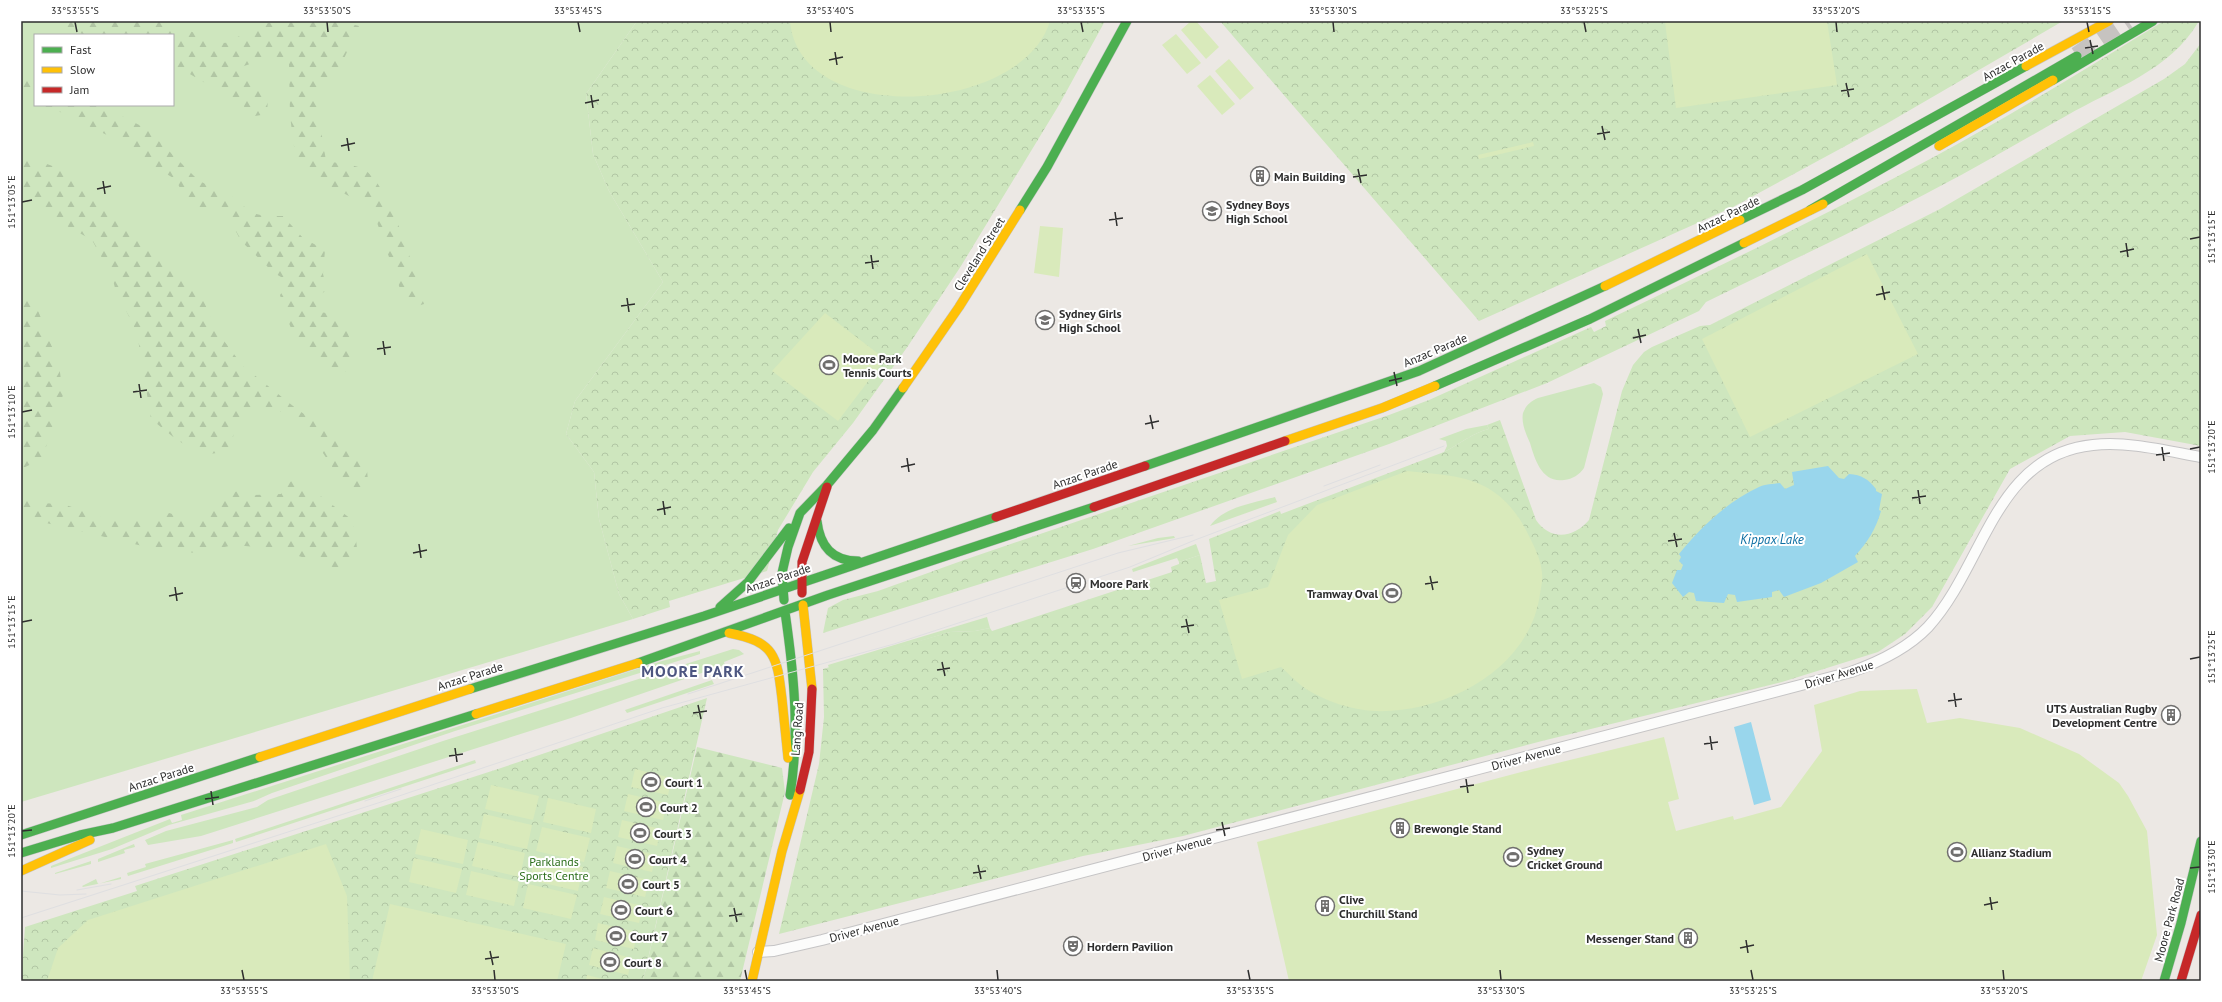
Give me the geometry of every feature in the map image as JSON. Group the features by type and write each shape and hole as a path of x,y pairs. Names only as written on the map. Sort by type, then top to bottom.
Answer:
{"main road":[{"name":"Cleveland Street","path":"785,612 782,590 782,573 786,554 800,513 828,485 893,403 989,261 1063,141 1127,21"},
{"name":"Anzac Parade","path":"21,835 600,647 704,616 782,590 865,560 1328,404 1456,355 1563,307 1802,190 2109,21"},
{"path":"21,853 80,835 113,828 672,652 729,633 803,605 1086,510 1382,408 1590,318 1921,156 2002,111 2153,21"},
{"path":"1810,210 2077,56"},
{"name":"Cleveland Street","path":"803,605 801,583 802,562 817,522 828,485"},
{"path":"704,616 735,595 783,537 800,513"},
{"path":"817,522 820,538 828,553 841,560 865,560"},
{"name":"Lang Road","path":"752,981 782,851 803,782 812,730 812,690 803,605"},
{"name":"Lang Road","path":"782,851 797,755 795,682 785,612"},
{"path":"729,633 752,638 762,643 773,654 778,664 787,744 790,795"},
{"path":"21,870 76,848 113,828"},
{"name":"Moore Park Road","path":"2164,981 2181,923 2201,841"},
{"path":"2181,981 2199,928 2201,915"}],"street":[{"name":"Driver Avenue","path":"758,952 774,952 822,940 1851,672 1890,656 1927,628 1940,613 1973,558 2003,502 2017,483 2029,471 2046,459 2066,450 2094,444 2138,447 2201,457"},
{"path":"2181,923 2199,928"}],"green space":[{"path":"21,21 637,21 586,94 593,154 609,191 663,282 575,401 566,434 594,472 599,519 619,594 633,619 21,802"},
{"path":"56,21 160,21 225,43 267,23 340,21 359,26 341,65 316,99 326,161 362,168 375,180 385,195 401,232 424,304 407,309 372,208 322,182 295,154 290,116 289,64 265,59 241,67 268,97 267,114 255,116 241,104 183,70 174,68 174,34 82,34"},
{"path":"637,21 1105,21 1059,105 961,266 908,346 853,423 813,472 778,530 767,571 669,601 670,607 633,619 619,594 599,519 594,472 566,434 575,401 663,282 609,191 593,154 586,94"},
{"path":"790,21 1050,21 1031,52 999,75 958,90 913,96 869,93 831,80 803,56"},
{"path":"1191,21 1196,21 1219,47 1206,59 1181,30"},
{"path":"1220,21 2063,21 1886,124 1733,207 1479,321"},
{"path":"1827,21 1837,85 1676,108 1665,22"},
{"path":"2164,21 2199,21 2187,38 2173,53 2140,77 2084,106 1900,208 1706,302 1699,311 1547,383 1389,444 1093,549 823,633 828,608 843,600 878,591 964,560 1389,415 1429,400 1591,327 1594,332 1606,326 1605,321 1809,222 1960,143"},
{"path":"1176,34 1201,63 1187,74 1162,45"},
{"path":"2201,43 2201,446 2125,432 2070,436 2010,469 1932,607 1905,634 1878,652 1782,682 1542,741 1183,836 1083,856 779,934 819,764 824,717 823,669 950,632 975,631 990,628 992,631 1172,572 1171,567 1179,564 1179,562 1200,555 1206,583 1216,581 1209,539 1280,511 1281,514 1444,452 1472,436 1489,429 1487,425 1500,420 1536,520 1542,527 1555,534 1562,535 1576,531 1589,520 1622,391 1633,365 1644,352 1700,326 1710,325 1940,209 2164,79 2185,64"},
{"path":"1229,59 1254,88 1240,100 1215,71"},
{"path":"21,68 34,73 34,100 21,87"},
{"path":"1210,75 1235,104 1222,115 1197,86"},
{"path":"39,106 99,106 108,109 147,129 199,181 229,194 252,213 265,216 283,216 303,238 325,250 323,274 327,290 315,298 318,312 337,314 344,322 355,354 348,370 334,378 305,351 288,321 280,295 290,282 274,273 241,241 223,207 200,214 189,204 175,179 138,157 115,139 54,109 41,108"},
{"path":"1533,142 1534,146 1479,159 1478,155"},
{"path":"21,155 67,171 96,192 123,226 176,267 204,301 215,329 243,366 298,410 315,421 338,443 366,459 368,481 365,492 353,498 313,438 276,408 253,406 236,423 230,451 203,455 177,440 151,419 137,333 115,288 112,276 92,240 49,216 21,198"},
{"path":"1040,226 1063,228 1059,277 1034,273"},
{"path":"1867,254 1918,354 1750,437 1702,339"},
{"path":"21,297 34,300 59,365 63,395 42,459 21,469"},
{"name":"Moore Park Tennis Courts","path":"825,313 885,359 838,421 772,371"},
{"path":"1594,383 1601,387 1603,394 1584,468 1578,475 1570,479 1556,480 1550,478 1541,469 1534,456 1523,425 1524,410 1533,400 1538,398"},
{"path":"1487,425 1489,429 1472,436 1444,452 1447,446 1446,441 1439,439 1466,429"},
{"name":"Tramway Oval","path":"1407,471 1456,477 1475,482 1498,495 1511,507 1521,521 1537,554 1542,578 1540,594 1533,621 1520,644 1502,665 1480,682 1455,695 1428,705 1401,710 1374,711 1357,709 1339,704 1306,689 1281,667 1242,679 1219,600 1268,587 1288,535 1317,505"},
{"path":"298,479 351,519 355,531 358,557 342,570 277,549 234,545 196,553 151,548 21,517 21,495 38,503 63,504 110,520 139,517 153,519 169,513 198,521 217,507 219,495 248,489 251,495 281,494 286,483"},
{"path":"1275,497 1277,502 1210,526 1223,514 1231,510"},
{"path":"1174,536 1175,538 1128,546 1158,538"},
{"path":"1196,544 1200,555 1179,562 1177,558 1133,572 1132,569"},
{"path":"987,617 990,628 975,631 950,632 834,667 829,668 828,665"},
{"path":"733,649 739,650 744,654 724,662 725,665 571,718 201,836 148,845 145,840 166,831 257,807 268,800 443,741"},
{"path":"700,651 700,654 455,731 272,793 254,801 169,825 112,849 51,868 51,866 170,819 172,823 182,820 181,815 662,661"},
{"path":"712,680 714,684 627,713 625,710"},
{"path":"1917,689 1927,723 1960,718 2020,728 2079,754 2119,783 2128,796 2147,831 2157,935 2141,981 1289,981 1257,842 1533,769 1664,737 1679,799 1668,802 1676,831 1733,816 1734,820 1781,807 1822,751 1814,705 1860,691"},
{"name":"Parklands Sports Centre","path":"707,698 643,981 21,981 25,927 137,891 135,886 498,769"},
{"path":"697,747 782,768 785,792 740,981 643,981"},
{"path":"475,760 476,763 236,842 235,839"},
{"name":"Court 1","path":"635,769 672,778 668,795 631,787"},
{"path":"491,785 539,796 533,820 485,809"},
{"name":"Court 2","path":"628,794 667,803 663,820 624,811"},
{"path":"548,798 596,809 591,833 543,822"},
{"path":"484,814 532,825 527,849 479,838"},
{"name":"Court 3","path":"622,820 661,829 657,846 618,837"},
{"path":"542,827 590,838 584,862 536,851"},
{"path":"421,829 468,840 463,864 415,854"},
{"path":"233,840 233,843 128,876 127,873 146,867 145,864"},
{"path":"478,842 525,853 520,877 472,866"},
{"path":"134,844 135,847 124,850 125,853 98,862 98,859"},
{"path":"326,844 347,896 350,981 47,981 58,948 88,920"},
{"name":"Court 4","path":"617,846 656,855 652,872 613,863"},
{"path":"535,856 583,867 578,891 530,880"},
{"path":"414,858 462,869 456,893 409,882"},
{"path":"91,861 91,864 55,874 55,873"},
{"path":"471,871 519,882 514,906 466,895"},
{"name":"Court 5","path":"610,871 649,880 645,897 606,888"},
{"path":"121,877 121,879 100,883"},
{"path":"96,879 98,884 83,887 82,886"},
{"path":"528,884 577,895 571,919 523,908"},
{"name":"Court 6","path":"604,897 643,906 639,923 600,914"},
{"path":"390,904 566,944 557,981 372,981"},
{"name":"Court 7","path":"598,923 637,932 634,949 595,940"},
{"name":"Court 8","path":"593,948 632,958 628,975 589,965"},
{"path":"587,975 611,981 586,981"}],"water":[{"name":"Kippax Lake","path":"1828,466 1839,478 1844,479 1849,474 1858,475 1864,478 1876,489 1876,491 1882,494 1879,510 1881,511 1877,524 1871,535 1855,556 1858,562 1821,583 1784,597 1779,590 1772,592 1772,597 1737,602 1735,595 1728,594 1724,603 1696,601 1694,593 1689,592 1683,597 1672,583 1677,570 1681,570 1683,565 1679,561 1681,557 1679,554 1705,525 1736,500 1761,486 1780,483 1785,489 1794,485 1792,472"},
{"path":"1751,722 1771,800 1754,805 1734,727"}],"tunnel":[{"path":"2077,56 2128,21"}],"tram line":[{"path":"21,918 381,802 662,708 894,644 1130,567 1195,540 1444,446"},
{"path":"1324,486 1380,465"},
{"path":"688,694 1118,553 1193,535"},
{"path":"365,801 401,789"},
{"path":"77,890 111,884"},
{"path":"21,891 60,895 86,894"}],"traffic: fast":[{"path":"1020,210 1047,167 1127,21"},
{"path":"2053,80 2153,21"},
{"path":"1810,210 2077,56"},
{"path":"1740,220 1802,190 2026,66"},
{"path":"1435,386 1590,319 1744,243"},
{"path":"1145,466 1419,371 1605,286"},
{"path":"784,600 782,573 788,547 800,513 827,485 873,430 903,388"},
{"path":"638,663 828,595 1094,507"},
{"path":"470,689 704,616 996,517"},
{"path":"817,521 824,545 834,555 841,558 858,561"},
{"path":"720,607 748,582 789,528"},
{"path":"785,612 795,704 795,749 790,795"},
{"path":"21,853 80,835 113,828 476,714"},
{"path":"21,835 260,757"},
{"path":"2164,981 2181,923 2201,841"}],"traffic: slow":[{"path":"2026,66 2109,21"},
{"path":"1939,146 2053,80"},
{"path":"1744,243 1823,204"},
{"path":"903,388 959,307 1020,210"},
{"path":"1605,286 1740,220"},
{"path":"1285,441 1382,408 1435,386"},
{"path":"803,605 812,689"},
{"path":"729,633 756,641 765,647 775,662 780,684 788,758"},
{"path":"476,714 638,663"},
{"path":"260,757 470,689"},
{"path":"752,981 782,851 800,790"},
{"path":"21,871 90,840"}],"traffic: jam":[{"path":"1094,507 1285,441"},
{"path":"996,517 1145,466"},
{"path":"802,593 802,562 827,487"},
{"path":"800,790 809,752 812,689"},
{"path":"2181,981 2201,915"}],"place":[{"name":"Main Building","path":"1260,176"},
{"name":"Sydney Boys High School","path":"1212,211"},
{"name":"Sydney Girls High School","path":"1045,320"},
{"name":"Moore Park Tennis Courts","path":"829,365"},
{"name":"Moore Park","path":"1076,583"},
{"name":"Tramway Oval","path":"1392,593"},
{"name":"UTS Australian Rugby Development Centre","path":"2171,715"},
{"name":"Court 1","path":"651,782"},
{"name":"Court 2","path":"646,807"},
{"name":"Brewongle Stand","path":"1400,828"},
{"name":"Court 3","path":"640,833"},
{"name":"Allianz Stadium","path":"1957,852"},
{"name":"Sydney Cricket Ground","path":"1513,857"},
{"name":"Court 4","path":"635,859"},
{"name":"Court 5","path":"628,884"},
{"name":"Clive Churchill Stand","path":"1325,906"},
{"name":"Court 6","path":"621,910"},
{"name":"Court 7","path":"616,936"},
{"name":"Messenger Stand","path":"1688,938"},
{"name":"Hordern Pavilion","path":"1073,946"},
{"name":"Court 8","path":"610,962"}],"district":[{"name":"MOORE PARK","path":"693,671"}]}
